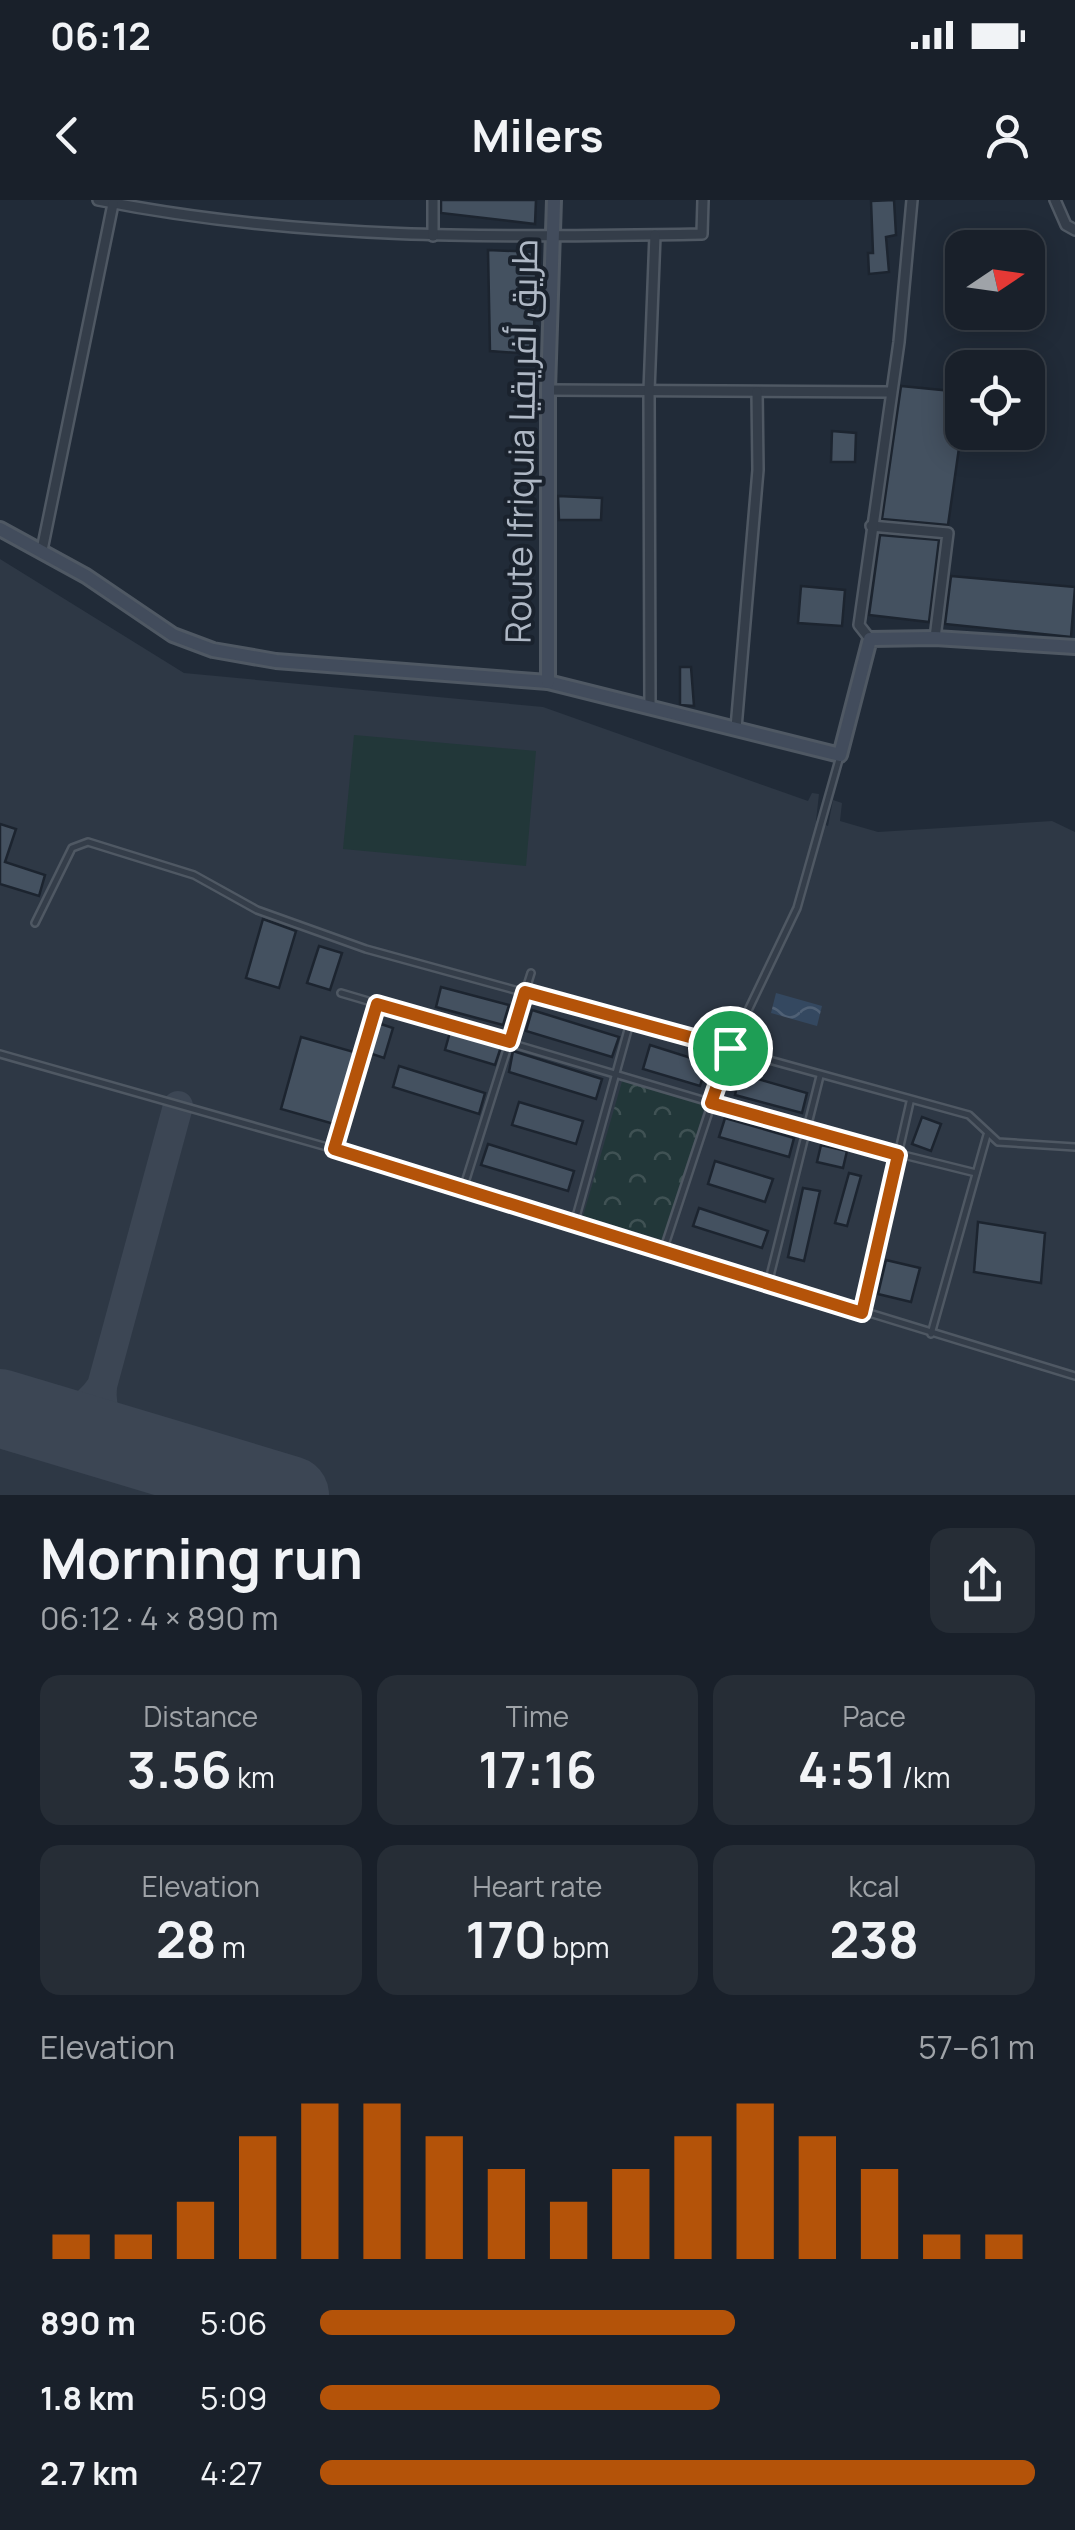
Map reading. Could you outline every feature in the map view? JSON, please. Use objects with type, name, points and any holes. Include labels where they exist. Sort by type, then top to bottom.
[{"type":"street","points":[[98,200],[278,228],[555,237],[702,234],[703,200]]},
{"type":"street","points":[[433,200],[433,236]]},
{"type":"street","name":"Route Ifriquia طريق أفريقيا","points":[[548,682],[548,390],[554,200]]},
{"type":"street","points":[[870,639],[859,625],[912,200]]},
{"type":"street","points":[[1054,200],[1066,226],[1075,230]]},
{"type":"street","points":[[42,550],[113,204]]},
{"type":"street","points":[[650,708],[649,391],[655,235]]},
{"type":"street","points":[[548,390],[890,392]]},
{"type":"street","points":[[736,728],[758,470],[757,392]]},
{"type":"street","points":[[871,526],[948,533],[935,638]]},
{"type":"street","points":[[0,530],[42,550],[174,635],[213,650],[276,661],[548,682],[840,755],[870,639]]},
{"type":"street","points":[[870,639],[935,638],[1075,647]]},
{"type":"lane","points":[[663,1251],[730,1048],[797,908],[840,755]]},
{"type":"lane","points":[[35,923],[72,848],[85,842],[194,874],[257,910],[348,942],[910,1102],[972,1116],[987,1135],[1003,1143],[1075,1147]]},
{"type":"lane","points":[[463,1190],[531,973]]},
{"type":"lane","points":[[341,993],[806,1131],[976,1173]]},
{"type":"lane","points":[[334,1149],[377,1004]]},
{"type":"lane","points":[[574,1224],[631,1020]]},
{"type":"lane","points":[[0,1054],[334,1149],[1075,1376]]},
{"type":"lane","points":[[768,1284],[820,1076]]},
{"type":"lane","points":[[862,1313],[910,1102]]},
{"type":"lane","points":[[931,1334],[987,1135]]},
{"type":"shaded area","points":[[0,559],[184,673],[543,707],[808,801],[812,793],[819,794],[816,821],[828,826],[833,800],[842,803],[840,821],[878,832],[1052,821],[1075,832],[1075,1495],[0,1495]]},
{"type":"green space","points":[[354,735],[536,751],[526,866],[343,849]]},
{"type":"green space","points":[[623,1078],[706,1102],[666,1241],[583,1216]]},
{"type":"water","points":[[776,993],[822,1006],[817,1026],[771,1013]]},
{"type":"building","points":[[441,200],[536,200],[535,224],[441,213]]},
{"type":"building","points":[[894,200],[896,235],[886,237],[889,272],[869,274],[868,253],[873,253],[871,201]]},
{"type":"building","points":[[488,250],[537,252],[533,354],[490,351]]},
{"type":"building","points":[[901,386],[945,390],[945,450],[959,450],[948,525],[882,519]]},
{"type":"building","points":[[832,431],[856,433],[855,462],[831,462]]},
{"type":"building","points":[[558,496],[602,498],[601,520],[559,520]]},
{"type":"building","points":[[880,535],[939,540],[929,622],[869,615]]},
{"type":"building","points":[[951,576],[1075,587],[1071,637],[945,624]]},
{"type":"building","points":[[801,586],[845,590],[842,626],[798,623]]},
{"type":"building","points":[[680,667],[691,667],[694,706],[680,705]]},
{"type":"building","points":[[0,824],[16,829],[5,862],[45,875],[39,896],[0,884]]},
{"type":"building","points":[[263,919],[296,931],[279,988],[246,978]]},
{"type":"building","points":[[319,946],[342,953],[330,990],[307,983]]},
{"type":"building","points":[[441,987],[509,1005],[503,1025],[436,1007]]},
{"type":"building","points":[[532,1010],[619,1037],[612,1057],[526,1031]]},
{"type":"building","points":[[378,1023],[393,1028],[384,1058],[369,1053]]},
{"type":"building","points":[[450,1032],[501,1047],[495,1065],[445,1050]]},
{"type":"building","points":[[301,1037],[354,1052],[334,1124],[281,1109]]},
{"type":"building","points":[[650,1045],[707,1063],[700,1086],[643,1069]]},
{"type":"building","points":[[513,1051],[602,1079],[596,1099],[509,1072]]},
{"type":"building","points":[[399,1066],[485,1093],[479,1114],[393,1087]]},
{"type":"building","points":[[740,1074],[807,1093],[802,1113],[735,1095]]},
{"type":"building","points":[[519,1102],[583,1121],[576,1144],[512,1125]]},
{"type":"building","points":[[922,1117],[941,1124],[931,1151],[912,1144]]},
{"type":"building","points":[[725,1118],[794,1138],[789,1157],[719,1137]]},
{"type":"building","points":[[488,1144],[574,1171],[568,1191],[481,1165]]},
{"type":"building","points":[[821,1145],[847,1151],[843,1168],[817,1162]]},
{"type":"building","points":[[715,1161],[773,1179],[765,1202],[708,1184]]},
{"type":"building","points":[[849,1173],[861,1176],[847,1226],[835,1223]]},
{"type":"building","points":[[803,1188],[820,1191],[804,1261],[788,1257]]},
{"type":"building","points":[[699,1208],[768,1231],[762,1248],[693,1226]]},
{"type":"building","points":[[978,1222],[1045,1233],[1041,1283],[974,1272]]},
{"type":"building","points":[[886,1260],[920,1268],[911,1302],[878,1294]]},
{"type":"taxiway","points":[[24,1416],[49,1417],[78,1410],[102,1386],[178,1106]]},
{"type":"taxiway","points":[[102,1386],[105,1415],[120,1436],[136,1449]]},
{"type":"runway","points":[[0,1408],[290,1495]]},
{"type":"route","points":[[525,992],[531,992],[730,1048],[711,1103],[898,1155],[862,1313],[334,1149],[377,1004],[510,1042],[525,992]]}]
